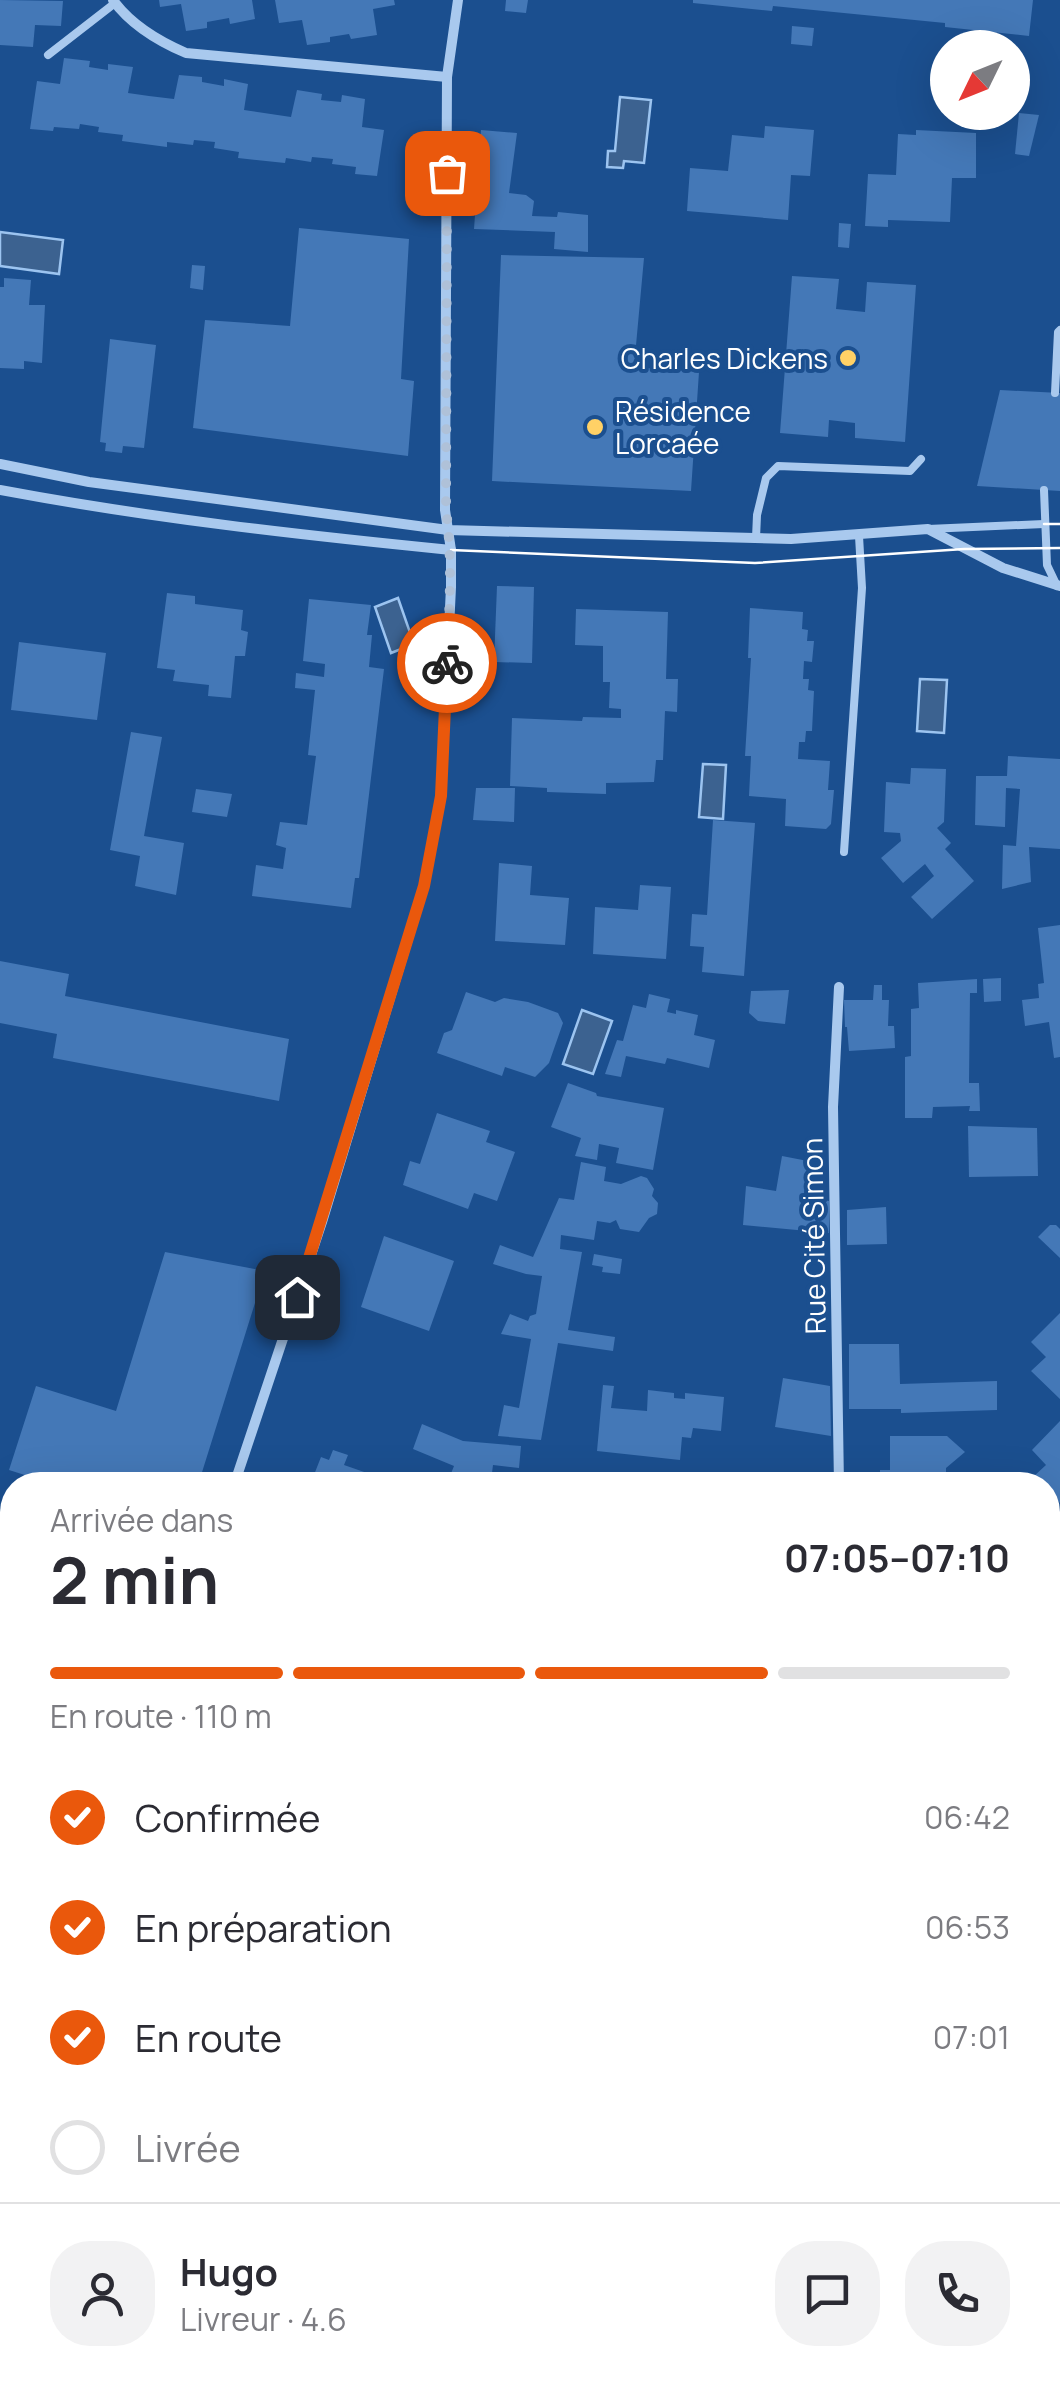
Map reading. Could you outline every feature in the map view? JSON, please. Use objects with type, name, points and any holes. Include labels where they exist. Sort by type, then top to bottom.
[{"type":"street","points":[[238,1472],[322,1222],[424,886],[441,796],[451,587],[446,510],[447,76],[458,0]]},
{"type":"street","points":[[114,2],[142,28],[186,53],[447,76]]},
{"type":"street","points":[[0,464],[107,485],[448,530],[791,540],[928,529],[1003,568],[1058,586]]},
{"type":"street","points":[[0,490],[214,524],[451,550]]},
{"type":"street","name":"Rue Cité Simon","points":[[838,1472],[833,1107],[839,987]]},
{"type":"lane","points":[[48,56],[114,2]]},
{"type":"lane","points":[[1055,393],[1060,330]]},
{"type":"lane","points":[[756,538],[766,478],[778,466],[910,470],[921,459]]},
{"type":"lane","points":[[1044,490],[1047,565],[1058,586]]},
{"type":"lane","points":[[928,529],[1044,524]]},
{"type":"lane","points":[[844,852],[862,588],[858,536]]},
{"type":"water","points":[[620,97],[651,100],[644,163],[624,161],[623,168],[607,167],[608,151],[615,151]]},
{"type":"water","points":[[0,232],[63,240],[59,274],[0,266]]},
{"type":"water","points":[[398,598],[414,644],[391,653],[375,607]]},
{"type":"water","points":[[920,679],[947,680],[944,733],[917,731]]},
{"type":"water","points":[[703,764],[726,765],[723,819],[699,817]]},
{"type":"water","points":[[582,1010],[612,1021],[593,1074],[563,1064]]},
{"type":"building","points":[[0,0],[63,1],[61,26],[35,25],[33,47],[0,45]]},
{"type":"building","points":[[159,0],[252,0],[255,19],[230,24],[229,18],[207,22],[207,28],[186,31],[181,4],[160,7]]},
{"type":"building","points":[[275,0],[394,0],[395,5],[373,9],[377,35],[351,39],[349,34],[307,45],[302,20],[279,23]]},
{"type":"building","points":[[506,0],[528,0],[526,13],[505,11]]},
{"type":"building","points":[[1033,0],[1030,30],[973,30],[945,27],[945,23],[773,6],[772,11],[693,3]]},
{"type":"building","points":[[792,26],[814,28],[812,46],[791,44]]},
{"type":"building","points":[[64,58],[90,61],[89,67],[108,70],[108,64],[133,67],[128,93],[149,96],[174,99],[179,75],[202,77],[202,82],[224,86],[224,79],[248,84],[244,110],[291,117],[297,90],[322,94],[321,100],[341,102],[342,95],[365,99],[362,127],[384,130],[377,176],[355,174],[356,167],[332,164],[333,159],[312,157],[311,162],[286,158],[285,163],[238,158],[239,152],[214,148],[215,142],[167,142],[167,147],[122,141],[123,135],[98,132],[99,127],[80,124],[79,129],[30,129],[37,81],[60,84]]},
{"type":"building","points":[[1030,114],[1039,115],[1029,156],[1015,154],[1017,130],[1030,130]]},
{"type":"building","points":[[765,126],[814,130],[810,176],[791,175],[788,220],[687,211],[690,168],[728,171],[732,135],[764,138]]},
{"type":"building","points":[[481,130],[517,133],[509,193],[526,195],[534,201],[532,216],[557,217],[558,212],[588,215],[588,252],[554,249],[555,232],[474,229]]},
{"type":"building","points":[[916,130],[976,133],[976,178],[952,178],[950,222],[888,220],[888,227],[865,226],[868,174],[896,175],[898,134],[916,135]]},
{"type":"building","points":[[839,223],[851,224],[849,248],[838,247]]},
{"type":"building","points":[[299,228],[409,239],[401,379],[414,381],[408,456],[193,428],[205,320],[290,326]]},
{"type":"building","name":"Résidence Lorcaée","points":[[501,255],[644,258],[634,367],[699,372],[691,491],[492,481]]},
{"type":"building","points":[[192,265],[205,266],[203,290],[190,288]]},
{"type":"building","name":"Charles Dickens","points":[[792,276],[839,279],[836,309],[865,312],[867,282],[916,285],[905,442],[855,438],[855,423],[829,420],[828,437],[780,433]]},
{"type":"building","points":[[4,278],[31,280],[29,305],[45,305],[42,363],[24,361],[24,369],[0,368],[0,287],[4,287]]},
{"type":"building","points":[[110,339],[156,345],[144,448],[123,446],[122,453],[105,451],[106,443],[100,442]]},
{"type":"building","points":[[1000,390],[1060,393],[1060,491],[977,486]]},
{"type":"building","points":[[497,586],[534,587],[532,663],[494,662]]},
{"type":"building","points":[[167,593],[195,596],[195,604],[243,610],[241,630],[248,632],[245,656],[235,656],[231,698],[208,696],[209,685],[173,681],[175,670],[157,668]]},
{"type":"building","points":[[309,599],[371,605],[367,635],[372,635],[369,667],[384,669],[359,878],[355,878],[351,908],[252,896],[256,865],[283,869],[286,848],[276,845],[280,822],[307,825],[316,756],[308,755],[315,690],[295,688],[296,673],[324,677],[325,664],[303,661]]},
{"type":"building","points":[[750,608],[803,612],[802,629],[808,630],[807,641],[814,641],[812,662],[804,661],[803,679],[809,679],[808,690],[814,691],[812,731],[806,731],[805,742],[799,742],[798,759],[830,761],[828,790],[834,790],[831,824],[826,829],[785,826],[786,799],[749,796],[751,756],[745,756]]},
{"type":"building","points":[[576,609],[668,612],[666,679],[678,679],[677,712],[665,711],[663,760],[656,760],[654,782],[606,783],[606,794],[510,786],[512,718],[621,718],[621,709],[609,708],[610,682],[603,682],[603,646],[575,645]]},
{"type":"building","points":[[19,642],[106,653],[97,720],[11,710]]},
{"type":"building","points":[[131,732],[162,737],[144,836],[184,843],[176,895],[135,886],[140,856],[110,850]]},
{"type":"building","points":[[1008,756],[1060,759],[1060,849],[1029,847],[1031,882],[1002,889],[1003,845],[1016,846],[1020,789],[1006,788],[1005,827],[975,825],[976,776],[1007,776]]},
{"type":"building","points":[[911,768],[946,769],[944,822],[937,828],[951,843],[945,849],[974,881],[932,919],[911,897],[934,876],[925,864],[903,883],[881,858],[901,841],[900,833],[884,832],[886,782],[910,784]]},
{"type":"building","points":[[476,788],[515,788],[514,822],[473,820]]},
{"type":"building","points":[[196,789],[232,794],[227,817],[192,812]]},
{"type":"building","points":[[713,820],[755,823],[744,976],[702,972],[704,947],[690,946],[692,914],[707,915]]},
{"type":"building","points":[[499,863],[532,866],[530,895],[569,898],[565,945],[495,941]]},
{"type":"building","points":[[640,885],[671,887],[666,959],[593,954],[595,907],[638,910]]},
{"type":"building","points":[[1060,925],[1060,1057],[1054,1058],[1049,1022],[1025,1026],[1022,1000],[1039,998],[1038,984],[1044,983],[1038,928]]},
{"type":"building","points":[[0,961],[69,974],[65,996],[289,1039],[279,1101],[53,1058],[57,1034],[0,1023]]},
{"type":"building","points":[[1001,978],[1001,1001],[984,1002],[983,979]]},
{"type":"building","points":[[977,979],[977,993],[970,993],[969,1083],[979,1083],[980,1111],[969,1111],[970,1106],[933,1107],[932,1118],[905,1118],[905,1057],[911,1056],[911,1009],[919,1008],[918,983]]},
{"type":"building","points":[[874,985],[882,985],[882,1000],[889,1000],[888,1026],[894,1026],[895,1048],[849,1051],[844,1000],[873,1000]]},
{"type":"building","points":[[789,990],[785,1024],[758,1021],[749,1013],[751,991]]},
{"type":"building","points":[[466,992],[495,1002],[504,998],[528,1002],[558,1013],[563,1023],[549,1063],[535,1077],[505,1067],[502,1076],[437,1053],[444,1033],[452,1030]]},
{"type":"building","points":[[649,994],[670,999],[667,1012],[698,1015],[694,1035],[715,1040],[709,1068],[667,1058],[665,1064],[626,1056],[621,1077],[605,1074],[617,1040],[623,1041],[633,1005],[646,1008]]},
{"type":"building","points":[[568,1083],[597,1096],[664,1108],[653,1170],[616,1163],[619,1148],[599,1144],[597,1160],[575,1156],[581,1138],[551,1127]]},
{"type":"building","points":[[437,1113],[490,1131],[486,1142],[515,1152],[497,1201],[474,1193],[468,1209],[403,1185],[410,1161],[420,1164]]},
{"type":"building","points":[[968,1126],[1037,1128],[1038,1176],[969,1177]]},
{"type":"building","points":[[782,1156],[813,1162],[813,1198],[829,1201],[829,1233],[743,1225],[746,1186],[776,1191]]},
{"type":"building","points":[[581,1162],[606,1167],[604,1181],[621,1184],[641,1176],[647,1178],[658,1203],[657,1214],[639,1232],[620,1229],[616,1220],[597,1221],[594,1240],[561,1235],[560,1249],[582,1252],[568,1330],[615,1337],[613,1351],[558,1343],[541,1440],[498,1436],[504,1405],[519,1408],[531,1339],[501,1334],[510,1314],[528,1321],[536,1314],[542,1276],[493,1264],[500,1245],[533,1257],[559,1198],[574,1200]]},
{"type":"building","points":[[886,1207],[887,1244],[847,1245],[847,1210]]},
{"type":"building","points":[[1050,1225],[1060,1229],[1060,1258],[1038,1237]]},
{"type":"building","points":[[384,1236],[454,1261],[429,1331],[361,1307]]},
{"type":"building","points":[[165,1252],[265,1271],[202,1472],[9,1470],[36,1386],[116,1411]]},
{"type":"building","points":[[594,1254],[622,1259],[620,1274],[602,1272],[603,1267],[592,1265]]},
{"type":"building","points":[[1060,1313],[1060,1399],[1031,1371],[1046,1357],[1031,1342]]},
{"type":"building","points":[[849,1344],[899,1344],[900,1384],[997,1381],[997,1410],[901,1413],[901,1409],[849,1409]]},
{"type":"building","points":[[783,1378],[830,1386],[831,1436],[775,1427]]},
{"type":"building","points":[[603,1385],[614,1386],[611,1408],[647,1411],[648,1390],[674,1393],[674,1398],[685,1399],[685,1393],[724,1397],[721,1431],[693,1428],[691,1438],[682,1437],[680,1460],[597,1451]]},
{"type":"building","points":[[1060,1421],[1060,1472],[1038,1472],[1046,1465],[1032,1450]]},
{"type":"building","points":[[422,1424],[463,1441],[521,1446],[519,1468],[493,1465],[492,1472],[452,1472],[454,1466],[413,1449]]},
{"type":"building","points":[[890,1436],[947,1436],[965,1452],[946,1472],[880,1472],[890,1470]]},
{"type":"building","points":[[333,1450],[348,1455],[344,1465],[364,1472],[315,1472],[321,1457],[329,1460]]},
{"type":"tram line","points":[[1044,524],[1060,524]]},
{"type":"tram line","points":[[451,550],[755,563],[964,549],[1060,548]]},
{"type":"way so far","points":[[447,173],[446,510],[451,550],[447,663]]},
{"type":"place","name":"Charles Dickens","points":[[848,358]]},
{"type":"place","name":"Résidence Lorcaée","points":[[595,427]]},
{"type":"route","points":[[297,1297],[424,886],[441,796],[447,663]]}]
